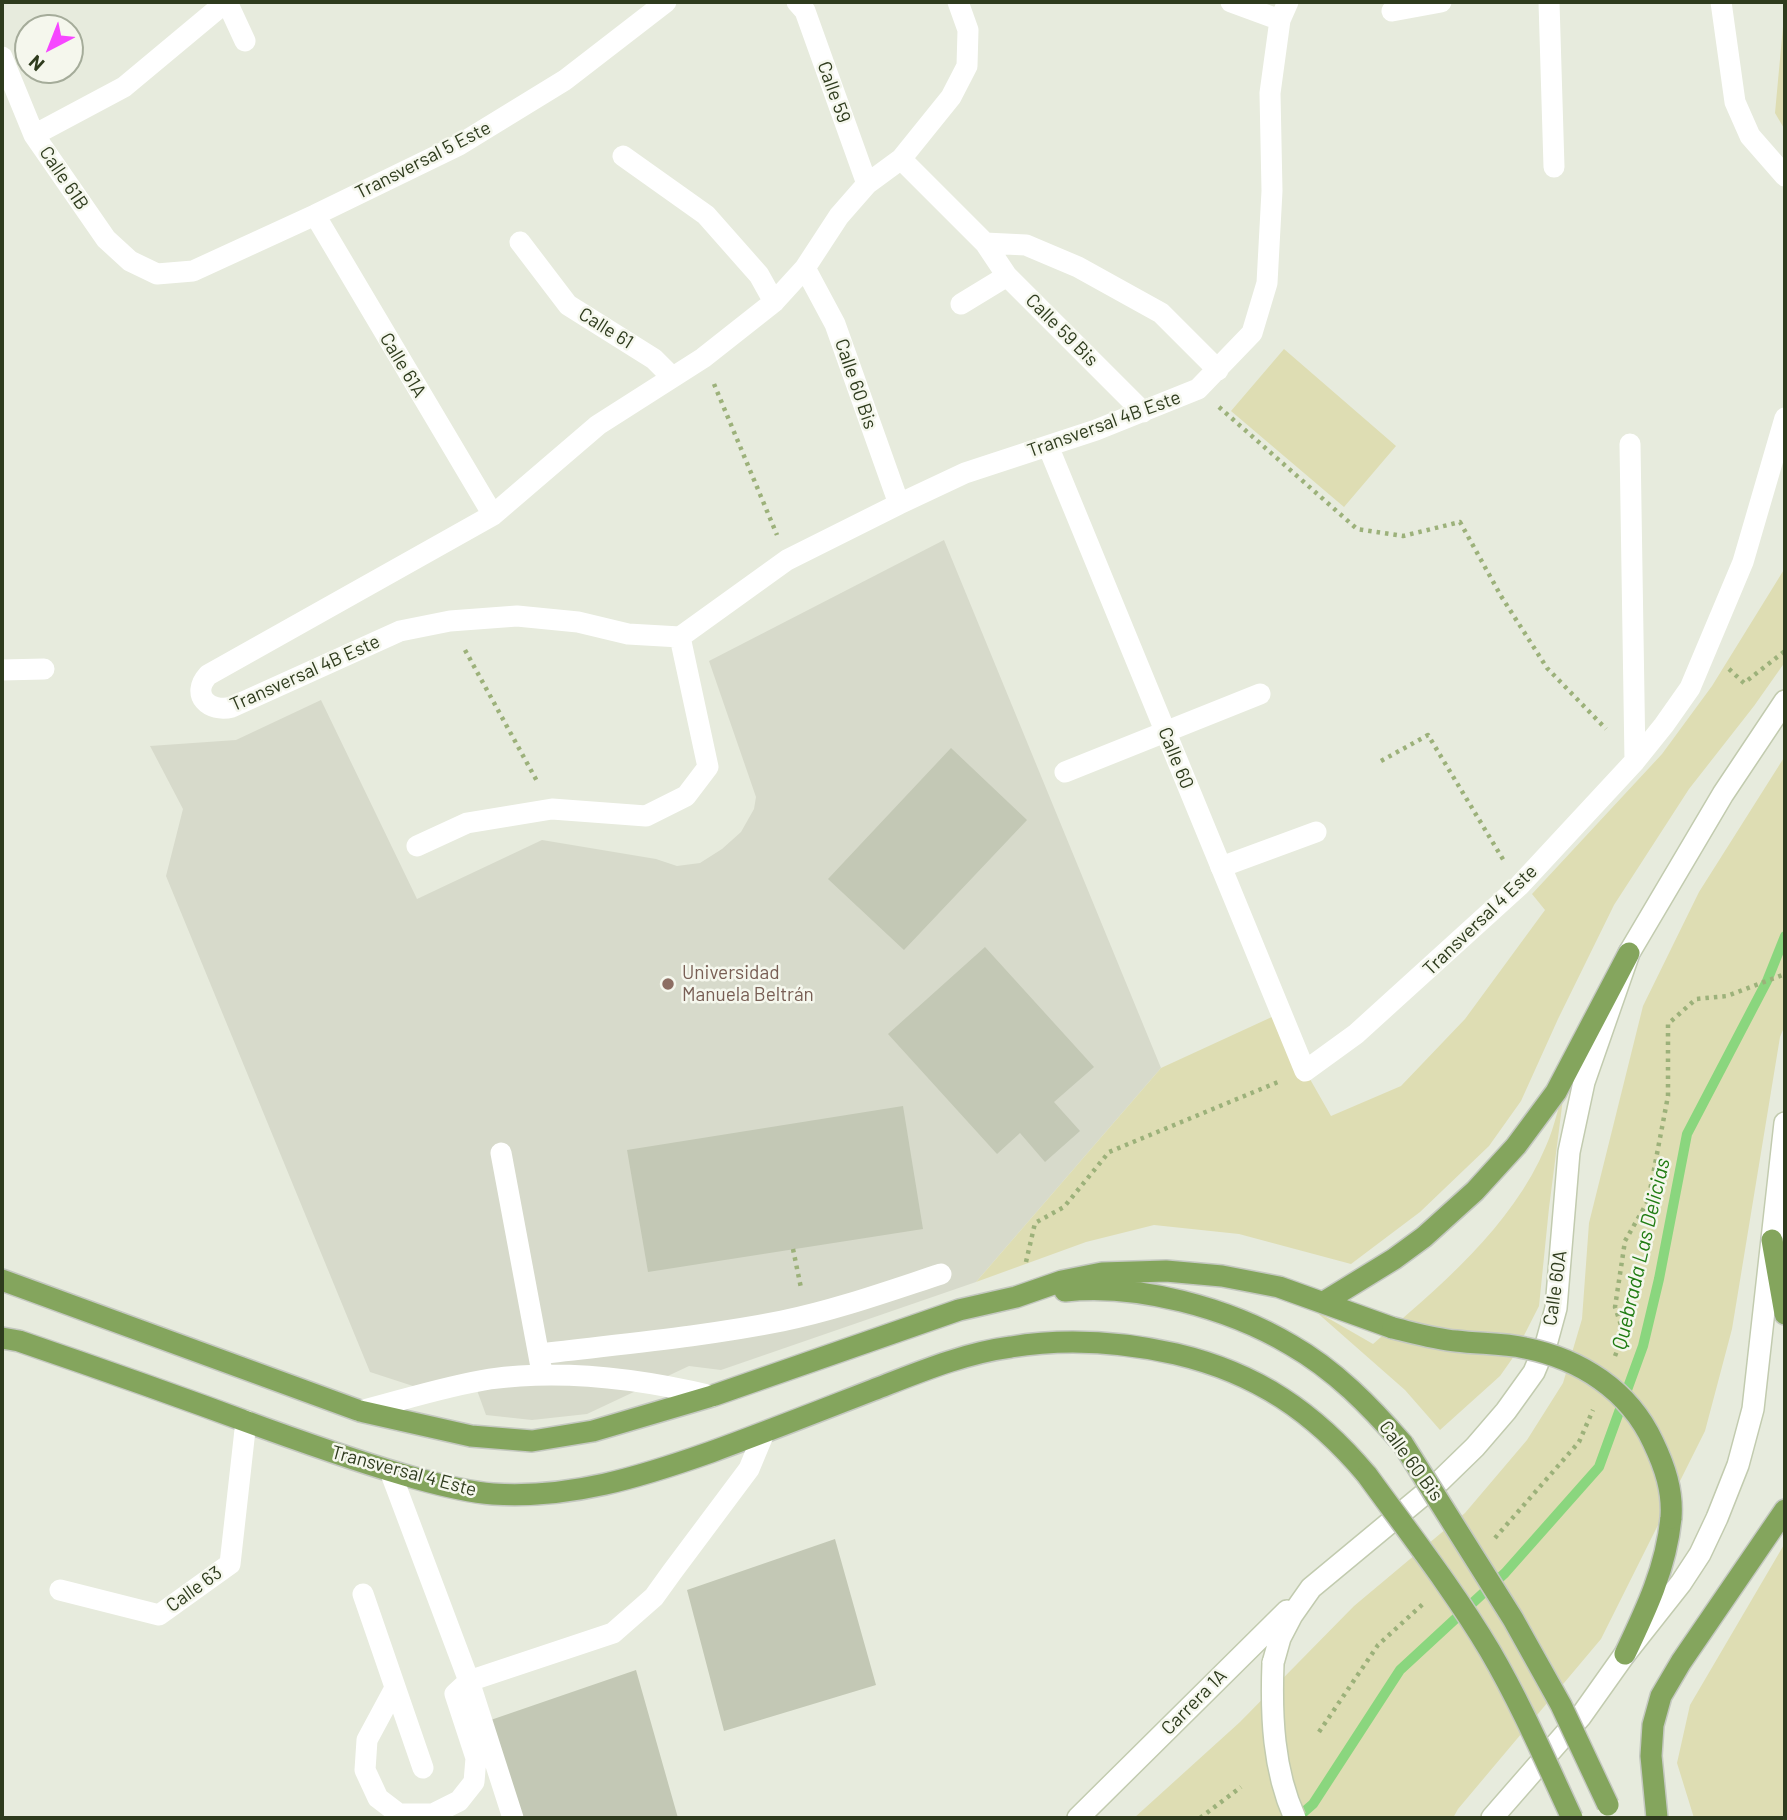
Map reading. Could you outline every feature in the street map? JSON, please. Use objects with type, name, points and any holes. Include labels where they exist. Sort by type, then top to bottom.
[{"type":"main road","points":[[1324,1302],[1424,1237],[1475,1191],[1516,1146],[1556,1092],[1629,953]]},
{"type":"main road","points":[[1772,1240],[1785,1314]]},
{"type":"main road","points":[[2,1280],[360,1411],[471,1436],[532,1441],[593,1431],[712,1396],[959,1310],[1016,1297],[1062,1281],[1102,1273],[1166,1271],[1245,1280],[1279,1287],[1394,1328],[1455,1341],[1524,1347],[1562,1358],[1594,1374],[1617,1391],[1649,1433],[1663,1463],[1673,1499],[1663,1564],[1653,1595],[1625,1654]]},
{"type":"main road","name":"Calle 60 Bis","points":[[1016,1297],[1083,1289],[1122,1291],[1169,1298],[1221,1313],[1292,1345],[1370,1405],[1403,1444],[1513,1619],[1561,1705],[1611,1811]]},
{"type":"main road","name":"Transversal 4 Este","points":[[2,1338],[19,1341],[350,1459],[445,1486],[492,1494],[548,1494],[601,1486],[648,1474],[764,1433],[904,1378],[968,1356],[1009,1347],[1100,1342],[1148,1348],[1231,1370],[1274,1393],[1311,1418],[1346,1450],[1367,1475],[1430,1560],[1490,1651],[1534,1735],[1572,1818]]},
{"type":"main road","points":[[1657,1818],[1651,1756],[1653,1725],[1661,1696],[1681,1662],[1785,1510]]},
{"type":"street","points":[[34,135],[124,87],[226,2],[245,41]]},
{"type":"street","name":"Transversal 5 Este","points":[[157,274],[192,271],[315,215],[470,137],[565,80],[666,2]]},
{"type":"street","name":"Calle 59","points":[[797,2],[805,11],[867,184]]},
{"type":"street","points":[[958,2],[968,30],[967,66],[951,97],[901,159],[985,243],[1026,245],[1078,267],[1161,313],[1218,370]]},
{"type":"street","points":[[1231,2],[1284,11]]},
{"type":"street","points":[[1392,11],[1441,2]]},
{"type":"street","points":[[1549,2],[1554,167]]},
{"type":"street","points":[[1721,2],[1735,103],[1750,136],[1785,176]]},
{"type":"street","name":"Transversal 4B Este","points":[[901,159],[867,184],[839,216],[805,268],[774,302],[703,358],[597,425],[493,514],[208,676],[201,687],[204,700],[211,708],[222,710],[232,707],[401,631],[450,621],[517,616],[578,622],[628,634],[680,637],[787,560],[899,504],[965,473],[1143,412],[1198,389],[1252,332],[1267,283],[1272,191],[1270,93],[1284,11]]},
{"type":"street","name":"Calle 61B","points":[[2,57],[34,135],[106,239],[130,261],[157,274]]},
{"type":"street","points":[[623,156],[706,215],[760,275],[774,302]]},
{"type":"street","name":"Calle 61A","points":[[315,215],[493,514]]},
{"type":"street","name":"Calle 61","points":[[520,242],[568,305],[654,359],[671,376]]},
{"type":"street","name":"Calle 59 Bis","points":[[985,243],[1007,276],[1143,412]]},
{"type":"street","name":"Calle 60 Bis","points":[[805,268],[835,324],[899,504]]},
{"type":"street","points":[[961,304],[1007,276]]},
{"type":"street","name":"Transversal 4 Este","points":[[1305,1071],[1356,1034],[1519,886],[1635,761],[1690,688],[1743,562],[1785,418]]},
{"type":"street","points":[[1630,444],[1635,761]]},
{"type":"street","name":"Calle 60","points":[[1048,446],[1305,1071]]},
{"type":"street","points":[[417,846],[467,823],[552,809],[646,816],[686,796],[708,767],[680,637]]},
{"type":"street","points":[[2,670],[44,669]]},
{"type":"street","points":[[1065,772],[1260,694]]},
{"type":"street","name":"Calle 60A","points":[[1295,1818],[1283,1783],[1273,1728],[1273,1663],[1280,1638],[1311,1588],[1440,1481],[1466,1456],[1506,1410],[1534,1372],[1547,1341],[1556,1308],[1569,1152],[1584,1082],[1629,953],[1723,794],[1785,701]]},
{"type":"street","points":[[1221,867],[1316,832]]},
{"type":"street","points":[[1492,1818],[1581,1716],[1681,1583],[1700,1554],[1717,1518],[1738,1465],[1753,1409],[1785,1123]]},
{"type":"street","points":[[501,1153],[542,1376]]},
{"type":"street","points":[[539,1354],[722,1332],[785,1320],[941,1274]]},
{"type":"street","points":[[360,1411],[474,1382],[542,1376],[598,1377],[654,1383],[712,1396]]},
{"type":"street","name":"Calle 63","points":[[60,1590],[159,1615],[230,1563],[246,1421]]},
{"type":"street","points":[[395,1688],[367,1740],[365,1770],[378,1798],[399,1814],[433,1814],[459,1801],[474,1782],[476,1758],[455,1694],[469,1681],[613,1633],[654,1597],[673,1572],[749,1469],[764,1433]]},
{"type":"street","points":[[390,1471],[469,1681],[513,1818]]},
{"type":"street","name":"Carrera 1A","points":[[1078,1818],[1311,1588]]},
{"type":"street","points":[[363,1594],[423,1768]]},
{"type":"path","points":[[703,358],[787,560]]},
{"type":"path","points":[[1198,389],[1357,529],[1403,536],[1460,522],[1501,596],[1547,668],[1635,761]]},
{"type":"path","points":[[450,621],[552,809]]},
{"type":"path","points":[[1708,648],[1744,683],[1785,651]]},
{"type":"path","points":[[1381,761],[1428,735],[1519,886]]},
{"type":"path","points":[[1727,996],[1785,974]]},
{"type":"path","points":[[1024,1275],[1035,1223],[1064,1207],[1109,1152],[1305,1071]]},
{"type":"path","points":[[1200,1818],[1241,1787]]},
{"type":"shaded area","name":"Universidad Manuela Beltrán","points":[[944,540],[1161,1068],[976,1282],[721,1370],[689,1366],[587,1414],[532,1420],[486,1415],[474,1382],[413,1386],[370,1372],[166,876],[183,809],[150,746],[236,740],[321,700],[417,899],[542,840],[656,859],[677,866],[700,863],[722,849],[741,832],[754,809],[756,797],[709,661]]},
{"type":"green space","points":[[1785,5],[1785,130],[1775,113]]},
{"type":"green space","points":[[1284,349],[1396,446],[1344,507],[1231,411]]},
{"type":"green space","points":[[1785,568],[1785,662],[1689,789],[1614,905],[1521,1101],[1489,1146],[1420,1212],[1351,1264],[1239,1234],[1154,1225],[1086,1242],[976,1282],[1161,1068],[1274,1016],[1331,1116],[1401,1086],[1465,1019],[1545,910],[1532,894],[1662,754],[1712,686]]},
{"type":"green space","points":[[1785,756],[1785,1025],[1780,1037],[1732,1329],[1705,1431],[1601,1639],[1453,1818],[1134,1818],[1240,1722],[1354,1606],[1465,1513],[1527,1440],[1563,1383],[1582,1319],[1589,1223],[1643,1006],[1699,892]]},
{"type":"green space","points":[[1565,1083],[1539,1306],[1512,1359],[1500,1376],[1440,1430],[1405,1390],[1314,1310],[1373,1344],[1448,1278],[1494,1229],[1532,1175],[1546,1146]]},
{"type":"green space","points":[[1785,1543],[1785,1818],[1694,1818],[1677,1763],[1690,1705]]},
{"type":"building","points":[[951,748],[1027,820],[904,950],[828,879]]},
{"type":"building","points":[[985,947],[1094,1067],[1054,1102],[1080,1131],[1045,1162],[1020,1133],[997,1154],[888,1034]]},
{"type":"building","points":[[903,1106],[923,1229],[648,1272],[627,1150]]},
{"type":"building","points":[[835,1539],[876,1685],[724,1731],[687,1590]]},
{"type":"building","points":[[636,1670],[678,1818],[511,1818],[482,1723]]},
{"type":"waterway","name":"Quebrada Las Delicias","points":[[1297,1818],[1313,1804],[1400,1670],[1505,1573],[1599,1467],[1643,1346],[1687,1134],[1767,981],[1785,936]]},
{"type":"place","name":"Universidad Manuela Beltrán","points":[[668,984]]}]
